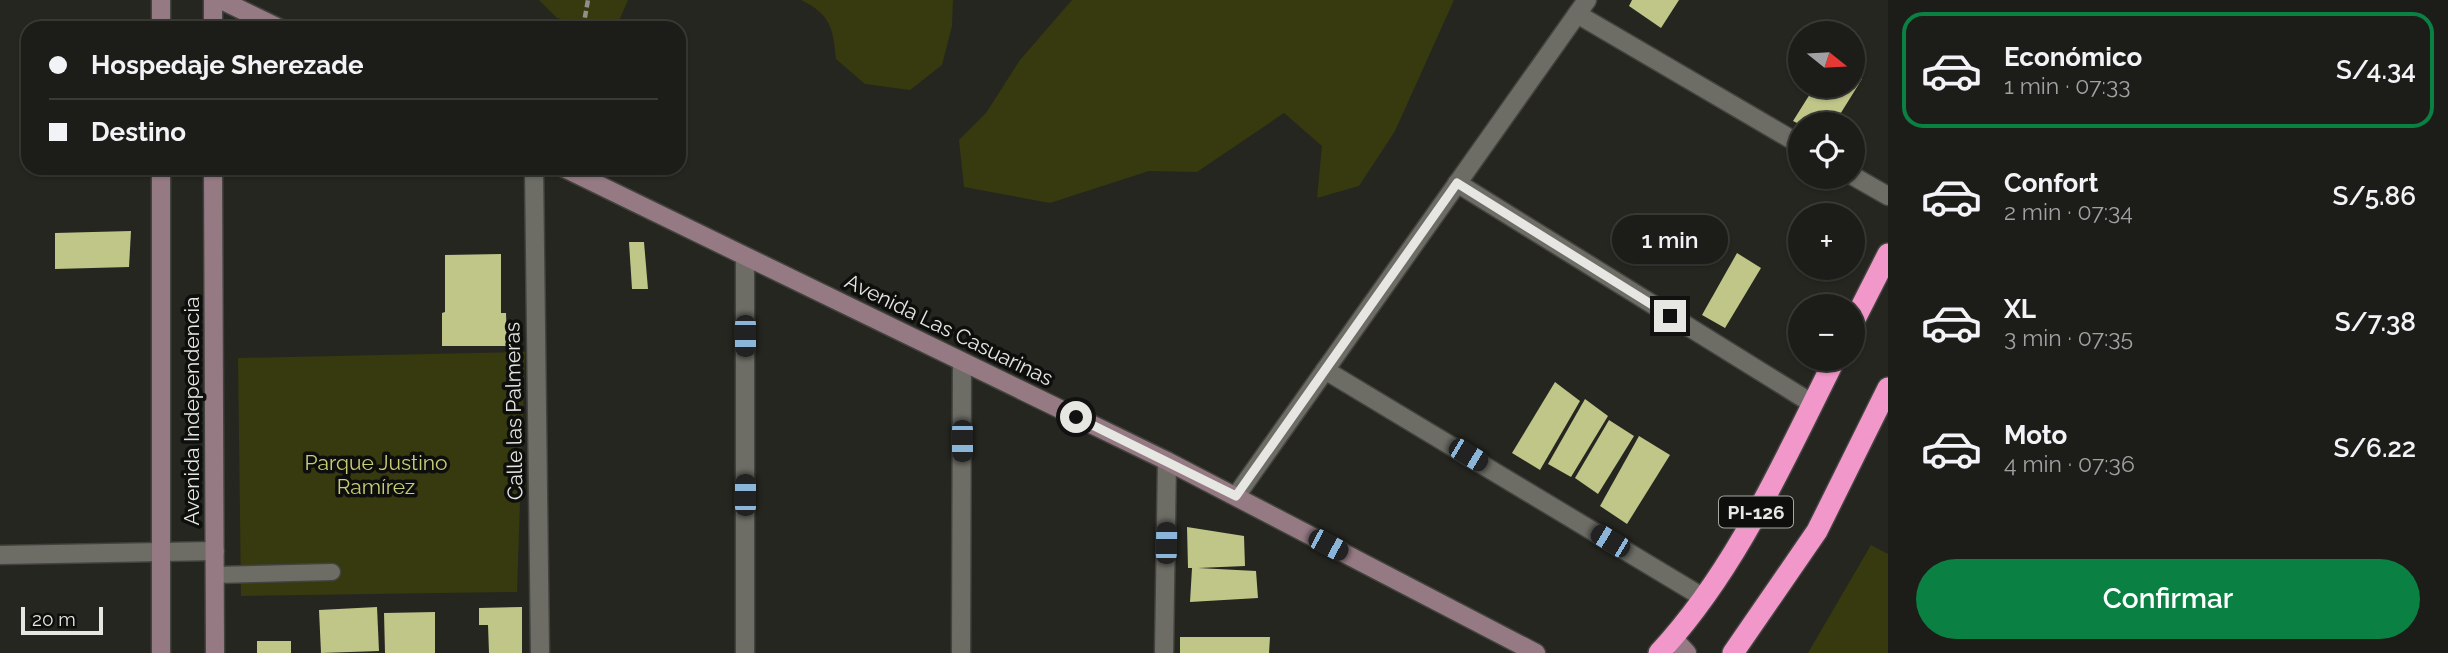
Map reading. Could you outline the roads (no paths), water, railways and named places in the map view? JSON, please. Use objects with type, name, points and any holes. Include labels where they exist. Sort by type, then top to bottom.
[{"type":"highway","points":[[1865,299],[1888,254]]},
{"type":"highway","name":"PI-126","points":[[1673,648],[1742,541],[1829,371]]},
{"type":"highway","name":"PI-126","points":[[1734,653],[1817,531],[1888,388]]},
{"type":"street","points":[[161,0],[161,21]]},
{"type":"street","points":[[213,0],[213,21]]},
{"type":"street","points":[[221,0],[264,21]]},
{"type":"street","points":[[1236,496],[1582,7],[1788,137]]},
{"type":"street","name":"Avenida Independencia","points":[[161,175],[161,653]]},
{"type":"street","name":"Avenida Independencia","points":[[213,175],[215,653]]},
{"type":"street","name":"Calle las Palmeras","points":[[534,175],[540,653]]},
{"type":"street","name":"Avenida Las Casuarinas","points":[[578,175],[1167,461],[1536,653]]},
{"type":"street","points":[[1457,183],[1813,404]]},
{"type":"street","points":[[1865,183],[1888,196]]},
{"type":"street","points":[[745,257],[745,653]]},
{"type":"street","points":[[961,653],[962,362]]},
{"type":"street","points":[[1325,370],[1704,598]]},
{"type":"street","points":[[1164,653],[1167,461]]},
{"type":"street","points":[[0,555],[215,551]]},
{"type":"lane","points":[[215,575],[332,572]]},
{"type":"park label","name":"Parque Justino Ramírez","points":[[376,475]]}]
